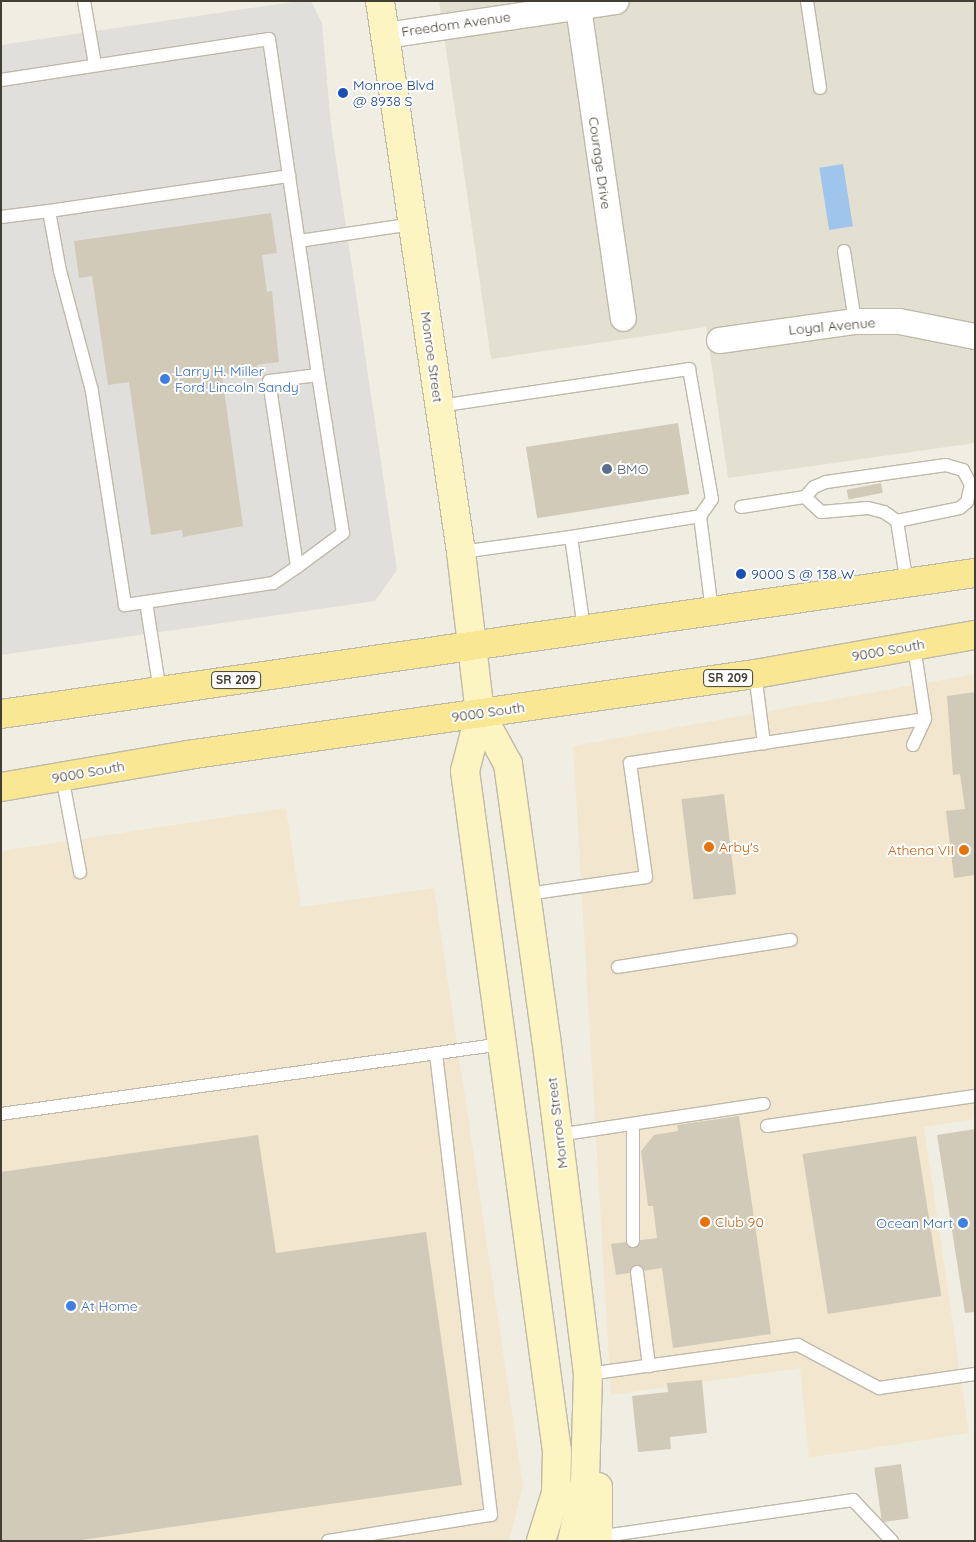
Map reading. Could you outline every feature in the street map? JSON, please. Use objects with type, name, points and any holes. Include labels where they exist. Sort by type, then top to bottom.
[{"type":"main road","name":"SR 209","points":[[1,714],[975,573]]},
{"type":"main road","name":"9000 South","points":[[1,787],[62,776],[480,713],[755,674],[975,635]]},
{"type":"street","name":"Monroe Street","points":[[380,1],[461,552],[470,646],[480,713],[508,764],[527,894],[588,1374],[600,1432],[589,1540]]},
{"type":"street","name":"Freedom Avenue","points":[[385,35],[616,1]]},
{"type":"street","name":"Courage Drive","points":[[578,7],[623,318]]},
{"type":"street","name":"Loyal Avenue","points":[[719,340],[854,321],[899,321],[975,336]]},
{"type":"street","name":"Monroe Street","points":[[480,713],[465,771],[557,1451],[556,1493],[541,1541]]},
{"type":"street","points":[[550,1541],[556,1493]]},
{"type":"lane","points":[[84,1],[95,65]]},
{"type":"lane","points":[[807,1],[820,88]]},
{"type":"lane","points":[[1,80],[269,40],[342,533],[273,583],[125,605],[92,391],[60,272],[49,211]]},
{"type":"lane","points":[[1,217],[289,176]]},
{"type":"lane","points":[[299,241],[412,224]]},
{"type":"lane","points":[[844,251],[854,321]]},
{"type":"lane","points":[[439,406],[689,369],[712,499],[700,516],[712,611]]},
{"type":"lane","points":[[297,567],[269,381],[318,374]]},
{"type":"lane","points":[[741,507],[805,497],[814,487],[826,482],[946,466],[963,470],[968,477],[970,494],[960,508],[897,521]]},
{"type":"lane","points":[[805,497],[821,512],[868,508],[884,512],[897,521],[907,584]]},
{"type":"lane","points":[[461,552],[571,537],[700,516]]},
{"type":"lane","points":[[571,537],[584,629]]},
{"type":"lane","points":[[146,602],[160,691]]},
{"type":"lane","points":[[913,745],[925,719],[914,646]]},
{"type":"lane","points":[[755,674],[764,743]]},
{"type":"lane","points":[[527,894],[646,878],[630,763],[925,719]]},
{"type":"lane","points":[[62,776],[80,872]]},
{"type":"lane","points":[[618,967],[791,940]]},
{"type":"lane","points":[[1,1114],[502,1044]]},
{"type":"lane","points":[[328,1541],[491,1515],[436,1053]]},
{"type":"lane","points":[[767,1126],[975,1096]]},
{"type":"lane","points":[[558,1135],[764,1104]]},
{"type":"lane","points":[[633,1124],[633,1241]]},
{"type":"lane","points":[[637,1272],[649,1366]]},
{"type":"lane","points":[[588,1374],[798,1346],[879,1388],[975,1374]]},
{"type":"lane","points":[[589,1540],[853,1500],[892,1541]]},
{"type":"shaded area","points":[[299,1],[311,1],[322,23],[331,125],[397,570],[375,601],[1,655],[1,45]]},
{"type":"shaded area","points":[[439,1],[975,1],[975,443],[728,478],[706,327],[491,359]]},
{"type":"shaded area","points":[[975,674],[975,1119],[924,1127],[969,1433],[809,1458],[800,1368],[611,1395],[573,746]]},
{"type":"shaded area","points":[[286,808],[301,907],[434,888],[523,1486],[509,1541],[1,1541],[1,851]]},
{"type":"water","points":[[843,164],[853,226],[829,230],[819,168]]},
{"type":"building","name":"Larry H. Miller Ford Lincoln Sandy","points":[[271,213],[277,253],[262,255],[267,292],[272,291],[279,362],[257,365],[258,370],[222,375],[243,526],[183,537],[182,530],[151,535],[129,382],[108,385],[92,276],[79,278],[74,241]]},
{"type":"building","name":"BMO","points":[[678,423],[689,494],[537,518],[526,447]]},
{"type":"building","points":[[881,483],[883,493],[849,499],[847,490]]},
{"type":"building","points":[[975,692],[975,875],[954,878],[946,811],[965,809],[960,774],[953,775],[947,696]]},
{"type":"building","name":"Arby's","points":[[724,794],[736,894],[694,899],[681,799]]},
{"type":"building","name":"Club 90","points":[[739,1116],[771,1334],[673,1348],[662,1268],[616,1275],[611,1244],[657,1238],[653,1206],[648,1206],[641,1151],[654,1135],[678,1131],[677,1125]]},
{"type":"building","name":"Ocean Mart","points":[[975,1129],[975,1312],[965,1313],[937,1135]]},
{"type":"building","points":[[258,1135],[276,1253],[426,1232],[462,1485],[75,1541],[1,1541],[1,1172]]},
{"type":"building","points":[[916,1136],[941,1296],[828,1314],[802,1154]]},
{"type":"building","points":[[702,1380],[707,1433],[670,1437],[671,1449],[638,1452],[632,1396],[668,1392],[667,1383]]},
{"type":"building","points":[[901,1464],[909,1518],[882,1522],[874,1468]]},
{"type":"place","name":"Monroe Blvd @ 8938 S","points":[[343,93]]},
{"type":"place","name":"Larry H. Miller Ford Lincoln Sandy","points":[[165,379]]},
{"type":"place","name":"BMO","points":[[607,469]]},
{"type":"place","name":"9000 S @ 138 W","points":[[741,574]]},
{"type":"place","name":"Arby's","points":[[709,847]]},
{"type":"place","name":"Athena VII","points":[[964,850]]},
{"type":"place","name":"Club 90","points":[[705,1222]]},
{"type":"place","name":"Ocean Mart","points":[[963,1223]]},
{"type":"place","name":"At Home","points":[[71,1306]]}]
